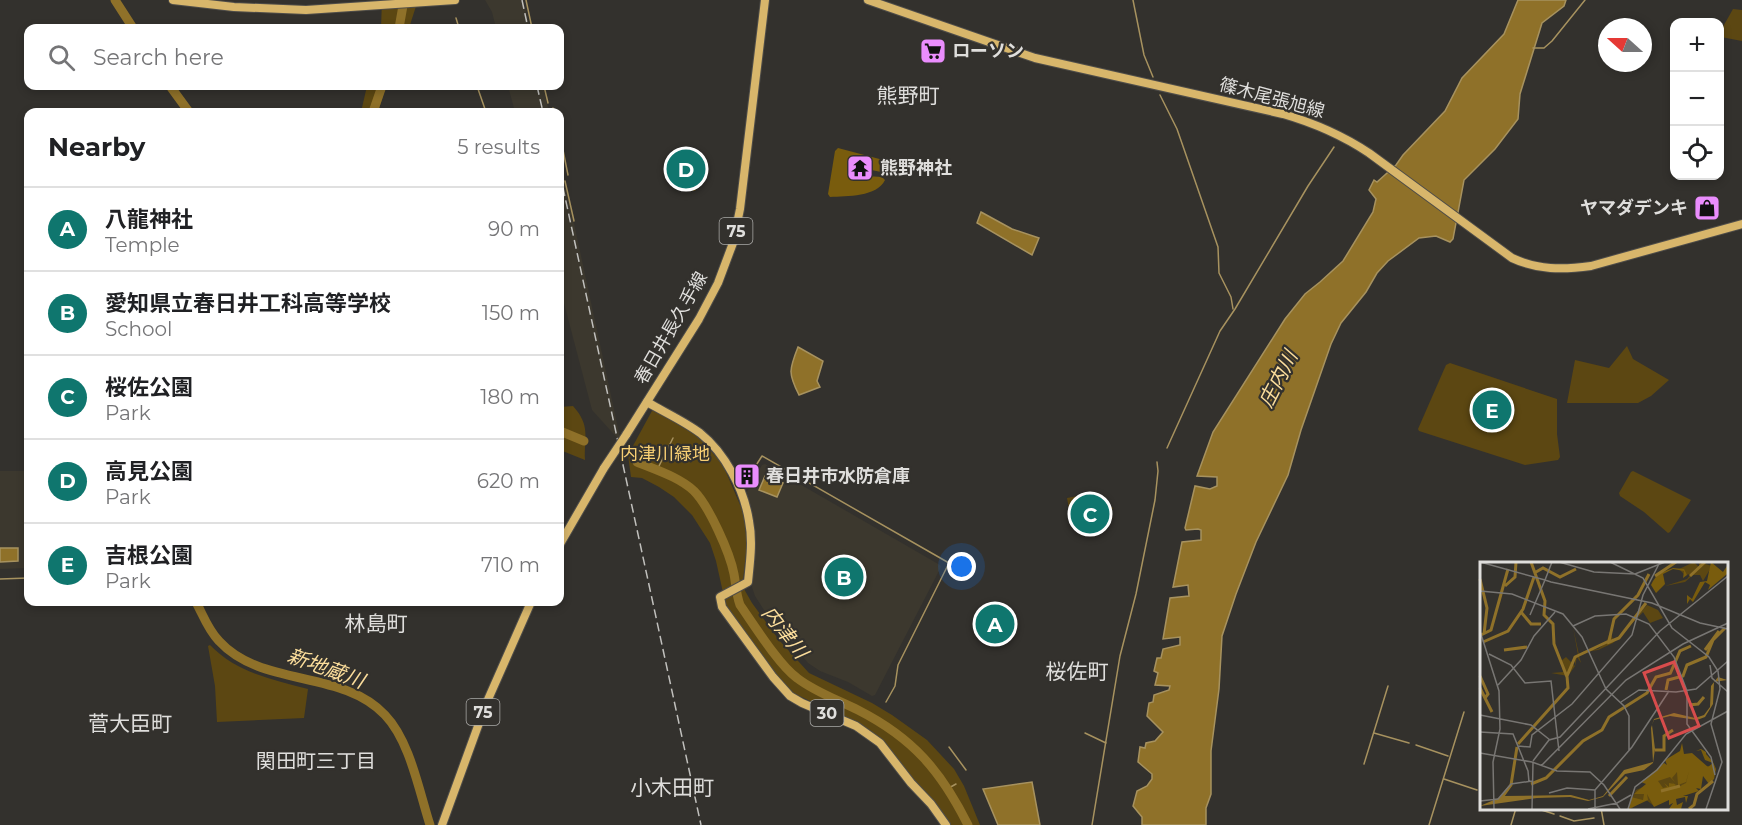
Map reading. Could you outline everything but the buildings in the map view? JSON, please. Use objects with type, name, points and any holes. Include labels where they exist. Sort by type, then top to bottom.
[{"type":"main road","points":[[173,0],[264,9],[306,10],[455,0]]},
{"type":"main road","name":"春日井長久手線","points":[[564,537],[604,468],[709,302],[733,243],[741,208],[765,0]]},
{"type":"main road","name":"篠木尾張旭線","points":[[868,0],[1035,58],[1283,114],[1330,131],[1370,153],[1495,247],[1518,261],[1545,268],[1569,269],[1599,263],[1742,224]]},
{"type":"main road","name":"30","points":[[647,402],[699,432],[718,451],[731,472],[749,520],[751,542],[748,582],[720,597],[722,607],[785,690],[802,703],[855,726],[880,743],[946,825]]},
{"type":"main road","name":"75","points":[[442,825],[486,704],[529,606]]},
{"type":"shaded area","points":[[485,0],[523,0],[529,24],[495,24],[492,12]]},
{"type":"shaded area","points":[[509,90],[544,90],[548,108],[514,108]]},
{"type":"shaded area","name":"熊野神社","points":[[838,148],[887,161],[886,173],[852,166],[850,170],[866,176],[882,177],[885,180],[881,186],[869,193],[830,197],[828,194],[835,151]]},
{"type":"shaded area","points":[[564,177],[621,442],[592,410],[564,303]]},
{"type":"shaded area","points":[[765,464],[941,567],[875,695],[872,696],[808,663],[755,596],[752,587],[753,557],[744,497],[762,465]]},
{"type":"shaded area","points":[[0,471],[24,471],[24,568],[0,569]]},
{"type":"green space","points":[[382,0],[418,0],[410,24],[381,24]]},
{"type":"green space","points":[[1733,9],[1742,10],[1742,41],[1724,38],[1724,25]]},
{"type":"green space","points":[[366,90],[385,90],[379,108],[362,108]]},
{"type":"green space","points":[[673,150],[698,150],[696,190],[676,186]]},
{"type":"green space","points":[[1627,346],[1633,359],[1669,380],[1651,396],[1638,403],[1567,403],[1575,360],[1609,368]]},
{"type":"green space","points":[[1450,363],[1557,399],[1557,434],[1560,457],[1558,460],[1525,465],[1419,431],[1446,365]]},
{"type":"green space","name":"内津川緑地","points":[[573,406],[582,420],[586,438],[585,460],[564,452],[564,407]]},
{"type":"green space","name":"内津川緑地","points":[[653,409],[694,434],[723,465],[744,514],[747,545],[744,589],[779,640],[809,673],[872,703],[927,740],[954,769],[964,786],[980,825],[948,825],[934,806],[857,723],[793,693],[774,672],[726,606],[710,543],[692,515],[674,497],[659,487],[642,478],[631,477],[628,455]]},
{"type":"green space","points":[[1633,471],[1691,500],[1670,532],[1668,533],[1644,512],[1620,496],[1619,493]]},
{"type":"green space","points":[[1088,494],[1113,508],[1107,519],[1072,524],[1067,498]]},
{"type":"green space","points":[[210,645],[220,655],[243,669],[308,689],[304,718],[217,722],[215,686],[208,646]]},
{"type":"water","name":"庄内川","points":[[1518,0],[1566,0],[1564,6],[1542,23],[1520,94],[1518,119],[1495,149],[1464,180],[1453,239],[1450,242],[1436,236],[1419,238],[1388,261],[1341,323],[1331,344],[1301,430],[1288,475],[1256,542],[1236,594],[1222,636],[1219,689],[1211,751],[1211,794],[1206,808],[1206,825],[1142,825],[1142,817],[1133,806],[1137,791],[1147,786],[1152,779],[1152,774],[1138,762],[1140,747],[1145,748],[1146,743],[1155,741],[1163,732],[1147,716],[1149,703],[1153,702],[1154,695],[1169,690],[1170,686],[1155,685],[1158,673],[1154,671],[1157,658],[1161,658],[1163,649],[1180,645],[1180,637],[1163,639],[1170,598],[1189,596],[1188,585],[1173,587],[1182,542],[1201,540],[1201,530],[1186,530],[1185,528],[1195,486],[1210,489],[1217,486],[1217,477],[1197,476],[1213,432],[1285,319],[1305,294],[1343,261],[1373,212],[1376,199],[1369,190],[1374,180],[1377,182],[1396,165],[1445,111],[1462,78],[1504,34]]},
{"type":"water","points":[[981,212],[1012,229],[1039,238],[1032,255],[977,223]]},
{"type":"water","points":[[798,347],[823,361],[817,381],[820,387],[799,395],[791,371]]},
{"type":"water","points":[[765,476],[783,483],[777,497],[759,490]]},
{"type":"water","points":[[0,548],[18,548],[18,561],[0,562]]},
{"type":"water","points":[[1032,782],[1040,825],[998,825],[983,789]]},
{"type":"waterway","name":"新地蔵川","points":[[115,0],[130,24]]},
{"type":"waterway","name":"内津川","points":[[400,24],[404,0]]},
{"type":"waterway","points":[[526,0],[531,24]]},
{"type":"waterway","points":[[1133,0],[1144,55],[1153,77]]},
{"type":"waterway","points":[[1533,48],[1544,48],[1552,41],[1585,0]]},
{"type":"waterway","points":[[456,18],[458,24]]},
{"type":"waterway","name":"新地蔵川","points":[[173,90],[186,108]]},
{"type":"waterway","name":"内津川","points":[[374,108],[381,90]]},
{"type":"waterway","points":[[478,90],[485,108]]},
{"type":"waterway","points":[[545,90],[548,103]]},
{"type":"waterway","points":[[1160,95],[1177,129],[1218,247],[1219,273],[1231,297],[1233,309]]},
{"type":"waterway","points":[[1167,448],[1220,331],[1334,147]]},
{"type":"waterway","points":[[564,155],[568,175]]},
{"type":"waterway","points":[[565,181],[574,221]]},
{"type":"waterway","name":"内津川","points":[[564,433],[584,441]]},
{"type":"waterway","points":[[657,470],[673,438]]},
{"type":"waterway","points":[[753,470],[762,456],[949,563],[898,665],[895,686],[886,702]]},
{"type":"waterway","name":"内津川","points":[[637,462],[667,474],[694,491],[700,498],[728,554],[740,605],[782,664],[804,683],[858,710],[895,732],[910,744],[936,772],[968,825]]},
{"type":"waterway","points":[[1092,825],[1120,656],[1136,594],[1155,500],[1157,462]]},
{"type":"waterway","points":[[0,579],[24,578]]},
{"type":"waterway","name":"新地蔵川","points":[[198,606],[215,637],[237,656],[257,666],[347,691],[367,701],[385,715],[394,726],[407,752],[430,825]]},
{"type":"waterway","points":[[1364,764],[1388,686]]},
{"type":"waterway","points":[[1429,825],[1464,712]]},
{"type":"waterway","points":[[1085,733],[1106,743]]},
{"type":"waterway","points":[[1374,733],[1409,743]]},
{"type":"waterway","points":[[1416,745],[1448,756]]},
{"type":"waterway","points":[[949,747],[966,770]]},
{"type":"waterway","points":[[1444,779],[1477,790]]},
{"type":"waterway","points":[[947,789],[956,784]]},
{"type":"waterway","points":[[1511,825],[1515,810]]},
{"type":"waterway","points":[[1541,810],[1554,814]]},
{"type":"waterway","points":[[1601,810],[1604,825]]},
{"type":"waterway","points":[[1560,816],[1574,821],[1594,818]]},
{"type":"railway","points":[[522,0],[527,24]]},
{"type":"railway","points":[[538,90],[542,108]]},
{"type":"railway","points":[[564,192],[701,825]]},
{"type":"place","name":"ローソン","points":[[933,51]]},
{"type":"place","name":"熊野神社","points":[[860,168]]},
{"type":"place","name":"高見公園","points":[[686,169]]},
{"type":"place","name":"ヤマダデンキ","points":[[1707,208]]},
{"type":"place","name":"吉根公園","points":[[1492,410]]},
{"type":"place","name":"春日井市水防倉庫","points":[[747,476]]},
{"type":"place","name":"桜佐公園","points":[[1090,514]]},
{"type":"place","name":"愛知県立春日井工科高等学校","points":[[844,577]]},
{"type":"place","name":"八龍神社","points":[[995,624]]},
{"type":"district","name":"熊野町","points":[[908,95]]},
{"type":"district","name":"林島町","points":[[376,623]]},
{"type":"district","name":"桜佐町","points":[[1077,671]]},
{"type":"district","name":"菅大臣町","points":[[130,723]]},
{"type":"district","name":"関田町三丁目","points":[[316,761]]},
{"type":"district","name":"小木田町","points":[[672,787]]}]
